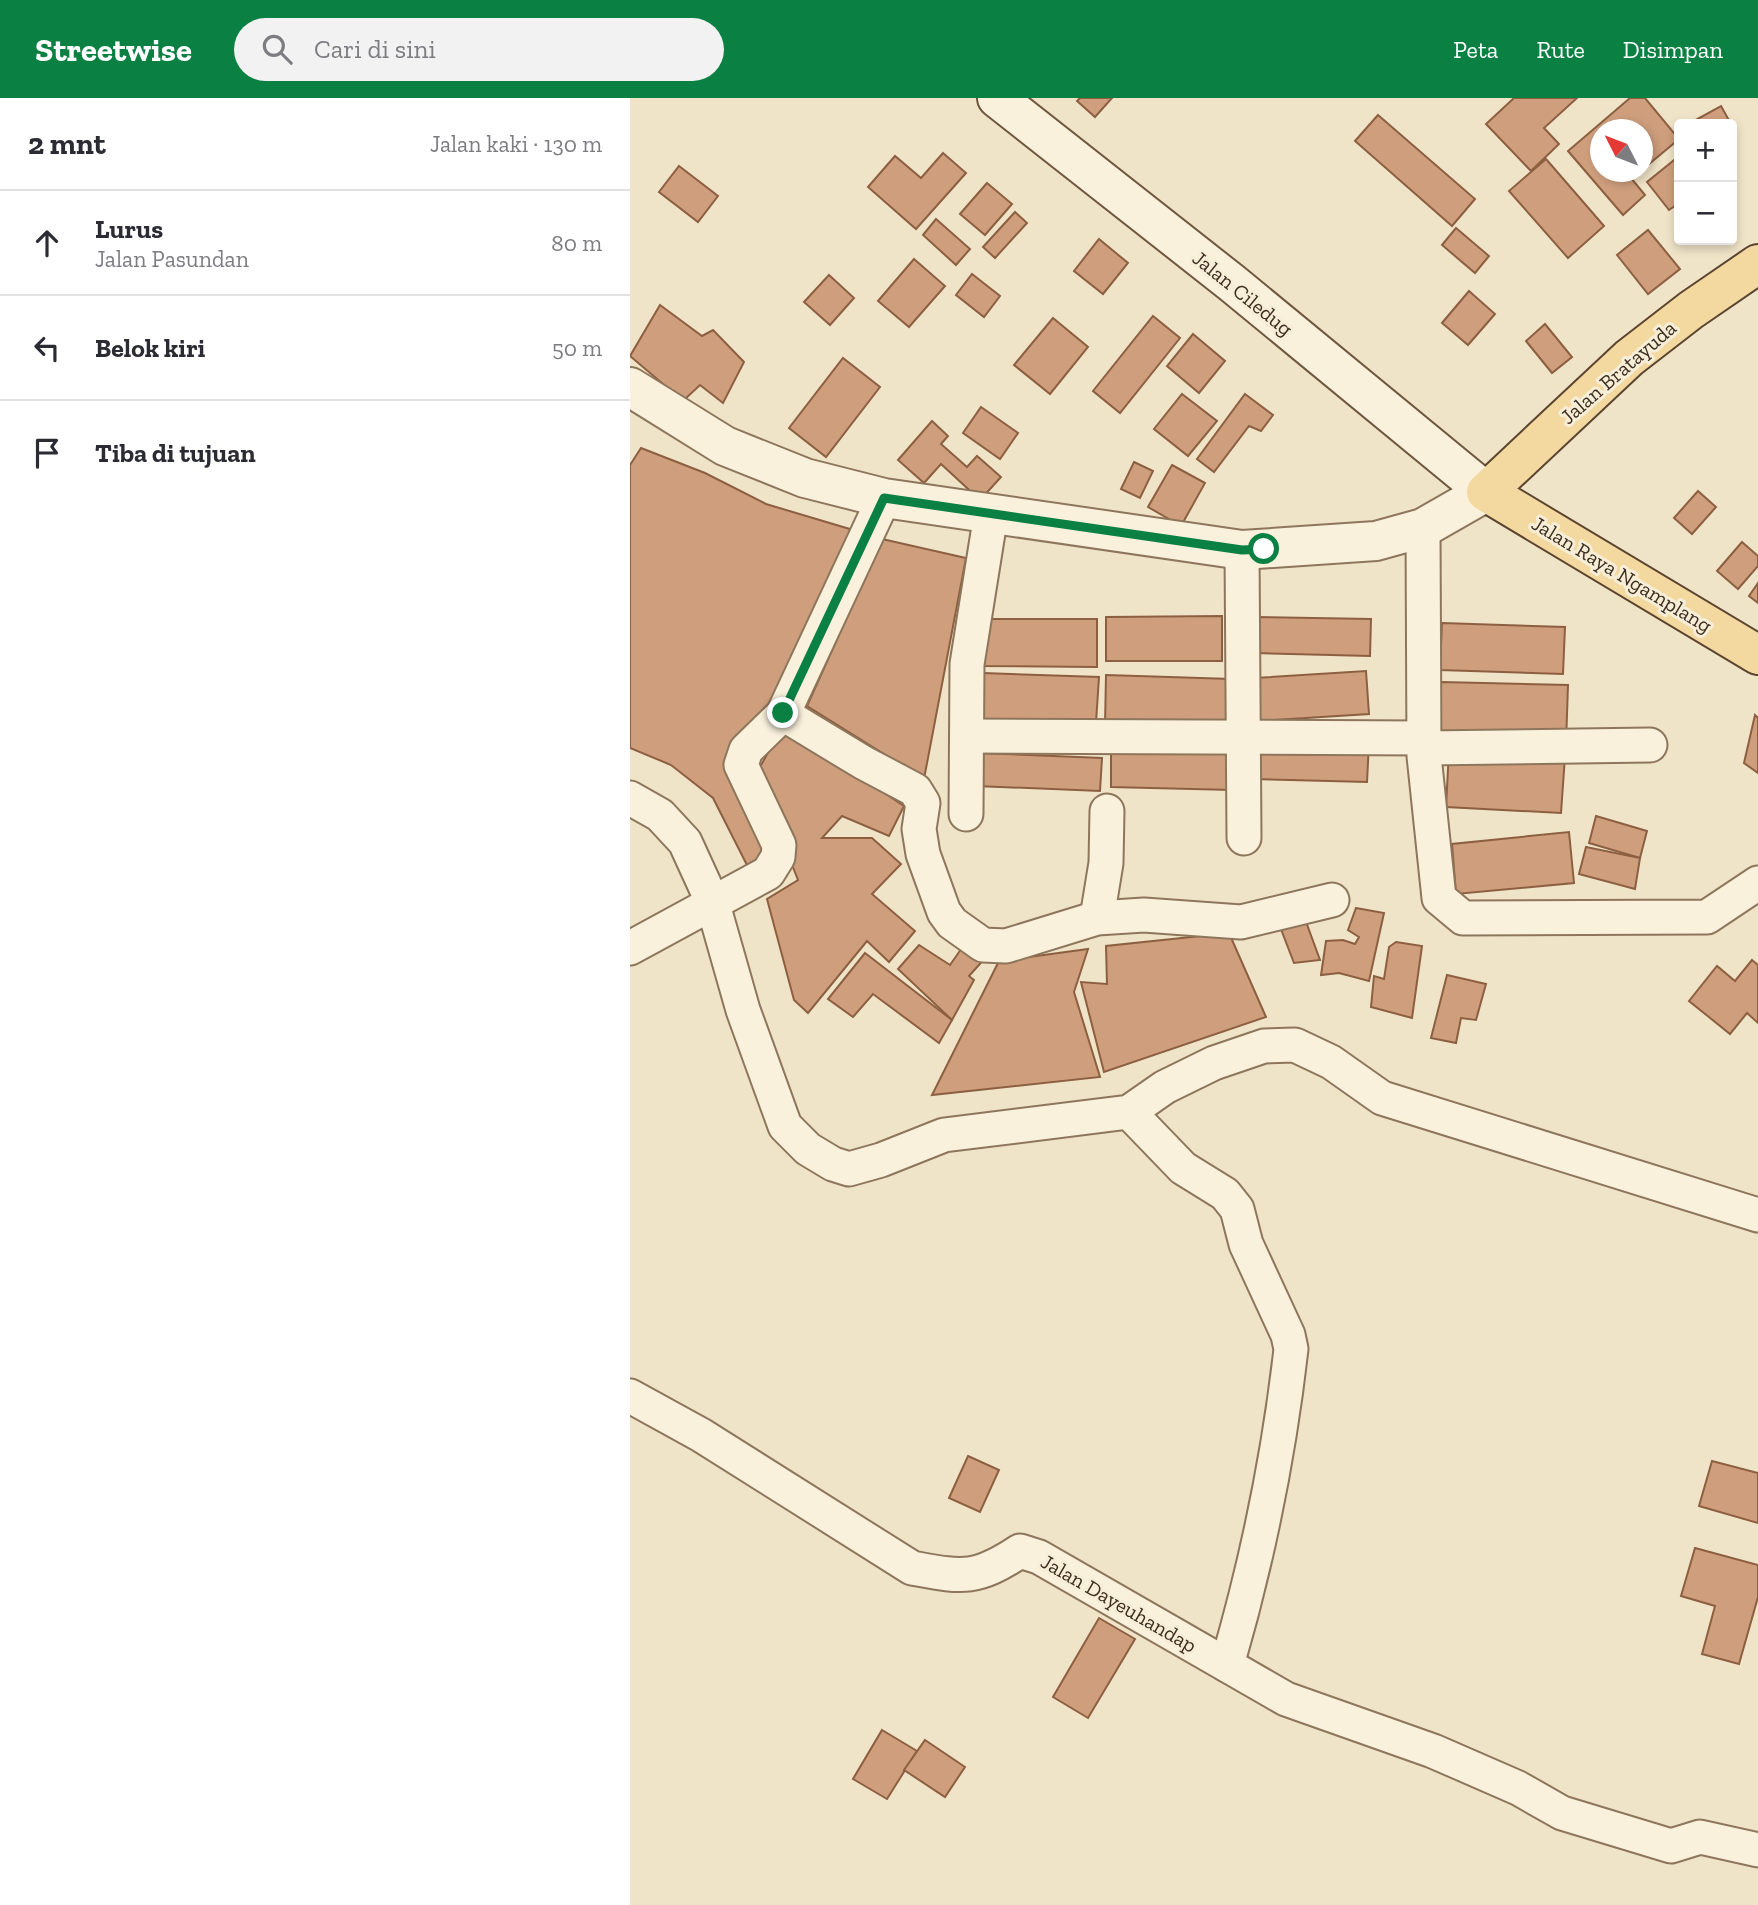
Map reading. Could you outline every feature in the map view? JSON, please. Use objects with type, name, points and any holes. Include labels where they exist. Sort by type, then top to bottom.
[{"type":"main road","name":"Jalan Bratayuda","points":[[1486,492],[1629,358],[1691,310],[1758,264]]},
{"type":"main road","name":"Jalan Raya Ngamplang","points":[[1486,492],[1758,655]]},
{"type":"street","name":"Jalan Ciledug","points":[[1012,102],[1486,492]]},
{"type":"street","points":[[630,387],[725,446],[804,478],[884,498],[1242,550],[1370,541],[1423,528],[1486,492]]},
{"type":"street","points":[[630,948],[768,873],[780,850],[741,765],[746,750],[783,713],[884,498]]},
{"type":"street","points":[[967,814],[967,664],[991,514]]},
{"type":"street","points":[[1423,528],[1424,743],[1439,898],[1462,918],[1707,917],[1758,883]]},
{"type":"street","points":[[1242,550],[1244,838]]},
{"type":"street","points":[[783,713],[864,764],[915,790],[923,803],[919,829],[923,854],[944,912],[965,934],[983,944],[1006,946],[1097,918],[1144,915],[1241,922],[1332,900]]},
{"type":"street","points":[[967,736],[1243,735],[1424,743],[1650,745]]},
{"type":"street","points":[[630,798],[660,814],[728,894],[743,1010],[785,1126],[808,1149],[833,1164],[849,1169],[881,1160],[944,1135],[1129,1112],[1165,1087],[1214,1063],[1264,1046],[1295,1045],[1331,1062],[1382,1098],[1758,1215]]},
{"type":"street","points":[[1097,918],[1106,863],[1107,811]]},
{"type":"street","points":[[1129,1112],[1183,1168],[1224,1194],[1237,1209],[1246,1244],[1288,1335],[1291,1349],[1246,1600],[1227,1665]]},
{"type":"street","name":"Jalan Dayeuhandap","points":[[630,1396],[701,1435],[912,1568],[951,1576],[978,1574],[1020,1551],[1051,1563],[1286,1699],[1433,1751],[1518,1788],[1562,1814],[1671,1846],[1700,1837],[1758,1850]]},
{"type":"building","points":[[1080,98],[1112,98],[1095,117],[1077,101]]},
{"type":"building","points":[[1514,98],[1577,98],[1544,128],[1559,144],[1531,171],[1486,124]]},
{"type":"building","points":[[1630,98],[1645,98],[1674,133],[1674,143],[1653,161],[1653,119],[1605,119]]},
{"type":"building","points":[[1721,106],[1728,119],[1697,119]]},
{"type":"building","points":[[1378,115],[1475,199],[1452,226],[1355,141]]},
{"type":"building","points":[[1590,132],[1590,177],[1568,151]]},
{"type":"building","points":[[943,153],[966,173],[916,229],[868,187],[895,156],[921,178]]},
{"type":"building","points":[[1546,159],[1604,226],[1568,258],[1509,191]]},
{"type":"building","points":[[1674,160],[1674,206],[1669,210],[1647,182],[1653,182],[1653,177]]},
{"type":"building","points":[[679,166],[718,196],[698,222],[659,192]]},
{"type":"building","points":[[1595,182],[1634,182],[1645,195],[1623,215]]},
{"type":"building","points":[[987,183],[1012,204],[985,235],[960,214]]},
{"type":"building","points":[[1015,212],[1027,223],[995,258],[983,247]]},
{"type":"building","points":[[936,219],[970,249],[956,265],[923,235]]},
{"type":"building","points":[[1456,228],[1489,256],[1475,273],[1442,245]]},
{"type":"building","points":[[1648,230],[1680,269],[1648,294],[1617,255]]},
{"type":"building","points":[[1099,239],[1128,263],[1103,294],[1074,271]]},
{"type":"building","points":[[914,259],[945,286],[909,327],[878,301]]},
{"type":"building","points":[[972,274],[1000,296],[984,317],[956,295]]},
{"type":"building","points":[[829,275],[854,298],[830,325],[804,302]]},
{"type":"building","points":[[1469,291],[1495,314],[1468,345],[1442,323]]},
{"type":"building","points":[[660,305],[702,336],[713,330],[744,362],[723,403],[700,385],[683,401],[630,356]]},
{"type":"building","points":[[1153,316],[1180,338],[1120,413],[1093,391]]},
{"type":"building","points":[[1053,318],[1088,347],[1050,394],[1014,365]]},
{"type":"building","points":[[1545,324],[1572,357],[1552,373],[1526,341]]},
{"type":"building","points":[[1193,334],[1225,361],[1199,393],[1167,366]]},
{"type":"building","points":[[843,358],[880,387],[826,457],[789,428]]},
{"type":"building","points":[[1182,394],[1217,421],[1188,456],[1154,429]]},
{"type":"building","points":[[1245,394],[1273,415],[1261,431],[1249,426],[1214,472],[1197,459]]},
{"type":"building","points":[[981,407],[1018,433],[1000,459],[963,433]]},
{"type":"building","points":[[932,421],[948,436],[941,444],[967,467],[977,456],[1001,477],[980,500],[941,464],[924,483],[898,460]]},
{"type":"building","points":[[641,448],[705,473],[766,504],[853,530],[776,704],[733,748],[771,844],[751,873],[713,798],[671,765],[630,748],[630,465]]},
{"type":"building","points":[[1134,462],[1153,471],[1140,498],[1121,489]]},
{"type":"building","points":[[1172,465],[1205,483],[1181,526],[1148,507]]},
{"type":"building","points":[[1698,491],[1716,507],[1692,534],[1674,518]]},
{"type":"building","points":[[882,539],[966,558],[924,779],[807,706]]},
{"type":"building","points":[[1742,542],[1758,556],[1758,566],[1738,589],[1717,571]]},
{"type":"building","points":[[1758,583],[1758,603],[1749,596]]},
{"type":"building","points":[[1222,616],[1222,661],[1106,661],[1106,617]]},
{"type":"building","points":[[1255,617],[1371,619],[1370,656],[1254,653]]},
{"type":"building","points":[[980,619],[1097,619],[1097,667],[980,666]]},
{"type":"building","points":[[1442,623],[1565,627],[1563,674],[1440,670]]},
{"type":"building","points":[[1366,671],[1369,714],[1257,721],[1255,678]]},
{"type":"building","points":[[983,673],[1099,677],[1096,723],[980,719]]},
{"type":"building","points":[[1106,675],[1231,679],[1229,728],[1105,725]]},
{"type":"building","points":[[1441,682],[1568,685],[1566,744],[1440,742]]},
{"type":"building","points":[[1755,715],[1758,718],[1758,773],[1744,763]]},
{"type":"building","points":[[783,726],[904,806],[889,836],[842,816],[822,838],[872,838],[901,864],[872,894],[915,931],[889,962],[867,941],[808,1013],[794,1000],[767,899],[798,880],[756,774]]},
{"type":"building","points":[[1254,740],[1369,743],[1367,782],[1252,779]]},
{"type":"building","points":[[1111,744],[1233,746],[1232,790],[1111,787]]},
{"type":"building","points":[[1449,750],[1565,756],[1561,813],[1446,807]]},
{"type":"building","points":[[978,753],[1102,758],[1100,791],[976,786]]},
{"type":"building","points":[[1596,816],[1647,831],[1640,858],[1589,843]]},
{"type":"building","points":[[1569,832],[1574,883],[1456,894],[1452,844]]},
{"type":"building","points":[[1586,847],[1640,858],[1635,889],[1579,874]]},
{"type":"building","points":[[1356,908],[1384,913],[1369,981],[1339,973],[1321,975],[1326,941],[1343,940],[1355,944],[1359,937],[1348,930]]},
{"type":"building","points":[[1305,919],[1320,960],[1294,963],[1279,924]]},
{"type":"building","points":[[1229,933],[1266,1017],[1104,1072],[1081,982],[1107,984],[1106,946]]},
{"type":"building","points":[[966,942],[988,955],[969,976],[974,980],[952,1020],[898,969],[919,945],[950,965]]},
{"type":"building","points":[[1396,942],[1422,946],[1412,1018],[1371,1007],[1374,976],[1384,979],[1389,947]]},
{"type":"building","points":[[1088,949],[1074,992],[1100,1077],[932,1095],[999,961]]},
{"type":"building","points":[[865,953],[952,1020],[939,1043],[873,994],[853,1017],[828,999]]},
{"type":"building","points":[[1752,960],[1758,965],[1758,1023],[1747,1013],[1730,1034],[1689,1001],[1717,966],[1735,981]]},
{"type":"building","points":[[1447,975],[1486,984],[1476,1020],[1461,1018],[1456,1043],[1431,1038]]},
{"type":"building","points":[[968,1456],[999,1470],[980,1512],[949,1498]]},
{"type":"building","points":[[1712,1461],[1758,1473],[1758,1523],[1699,1506]]},
{"type":"building","points":[[1695,1548],[1758,1565],[1758,1597],[1739,1664],[1702,1654],[1715,1606],[1681,1596]]},
{"type":"building","points":[[1099,1618],[1135,1639],[1088,1718],[1053,1697]]},
{"type":"building","points":[[882,1730],[917,1751],[887,1799],[853,1779]]},
{"type":"building","points":[[925,1740],[965,1767],[945,1797],[904,1770]]},
{"type":"route","points":[[783,713],[884,498],[1242,550],[1264,549]]}]
